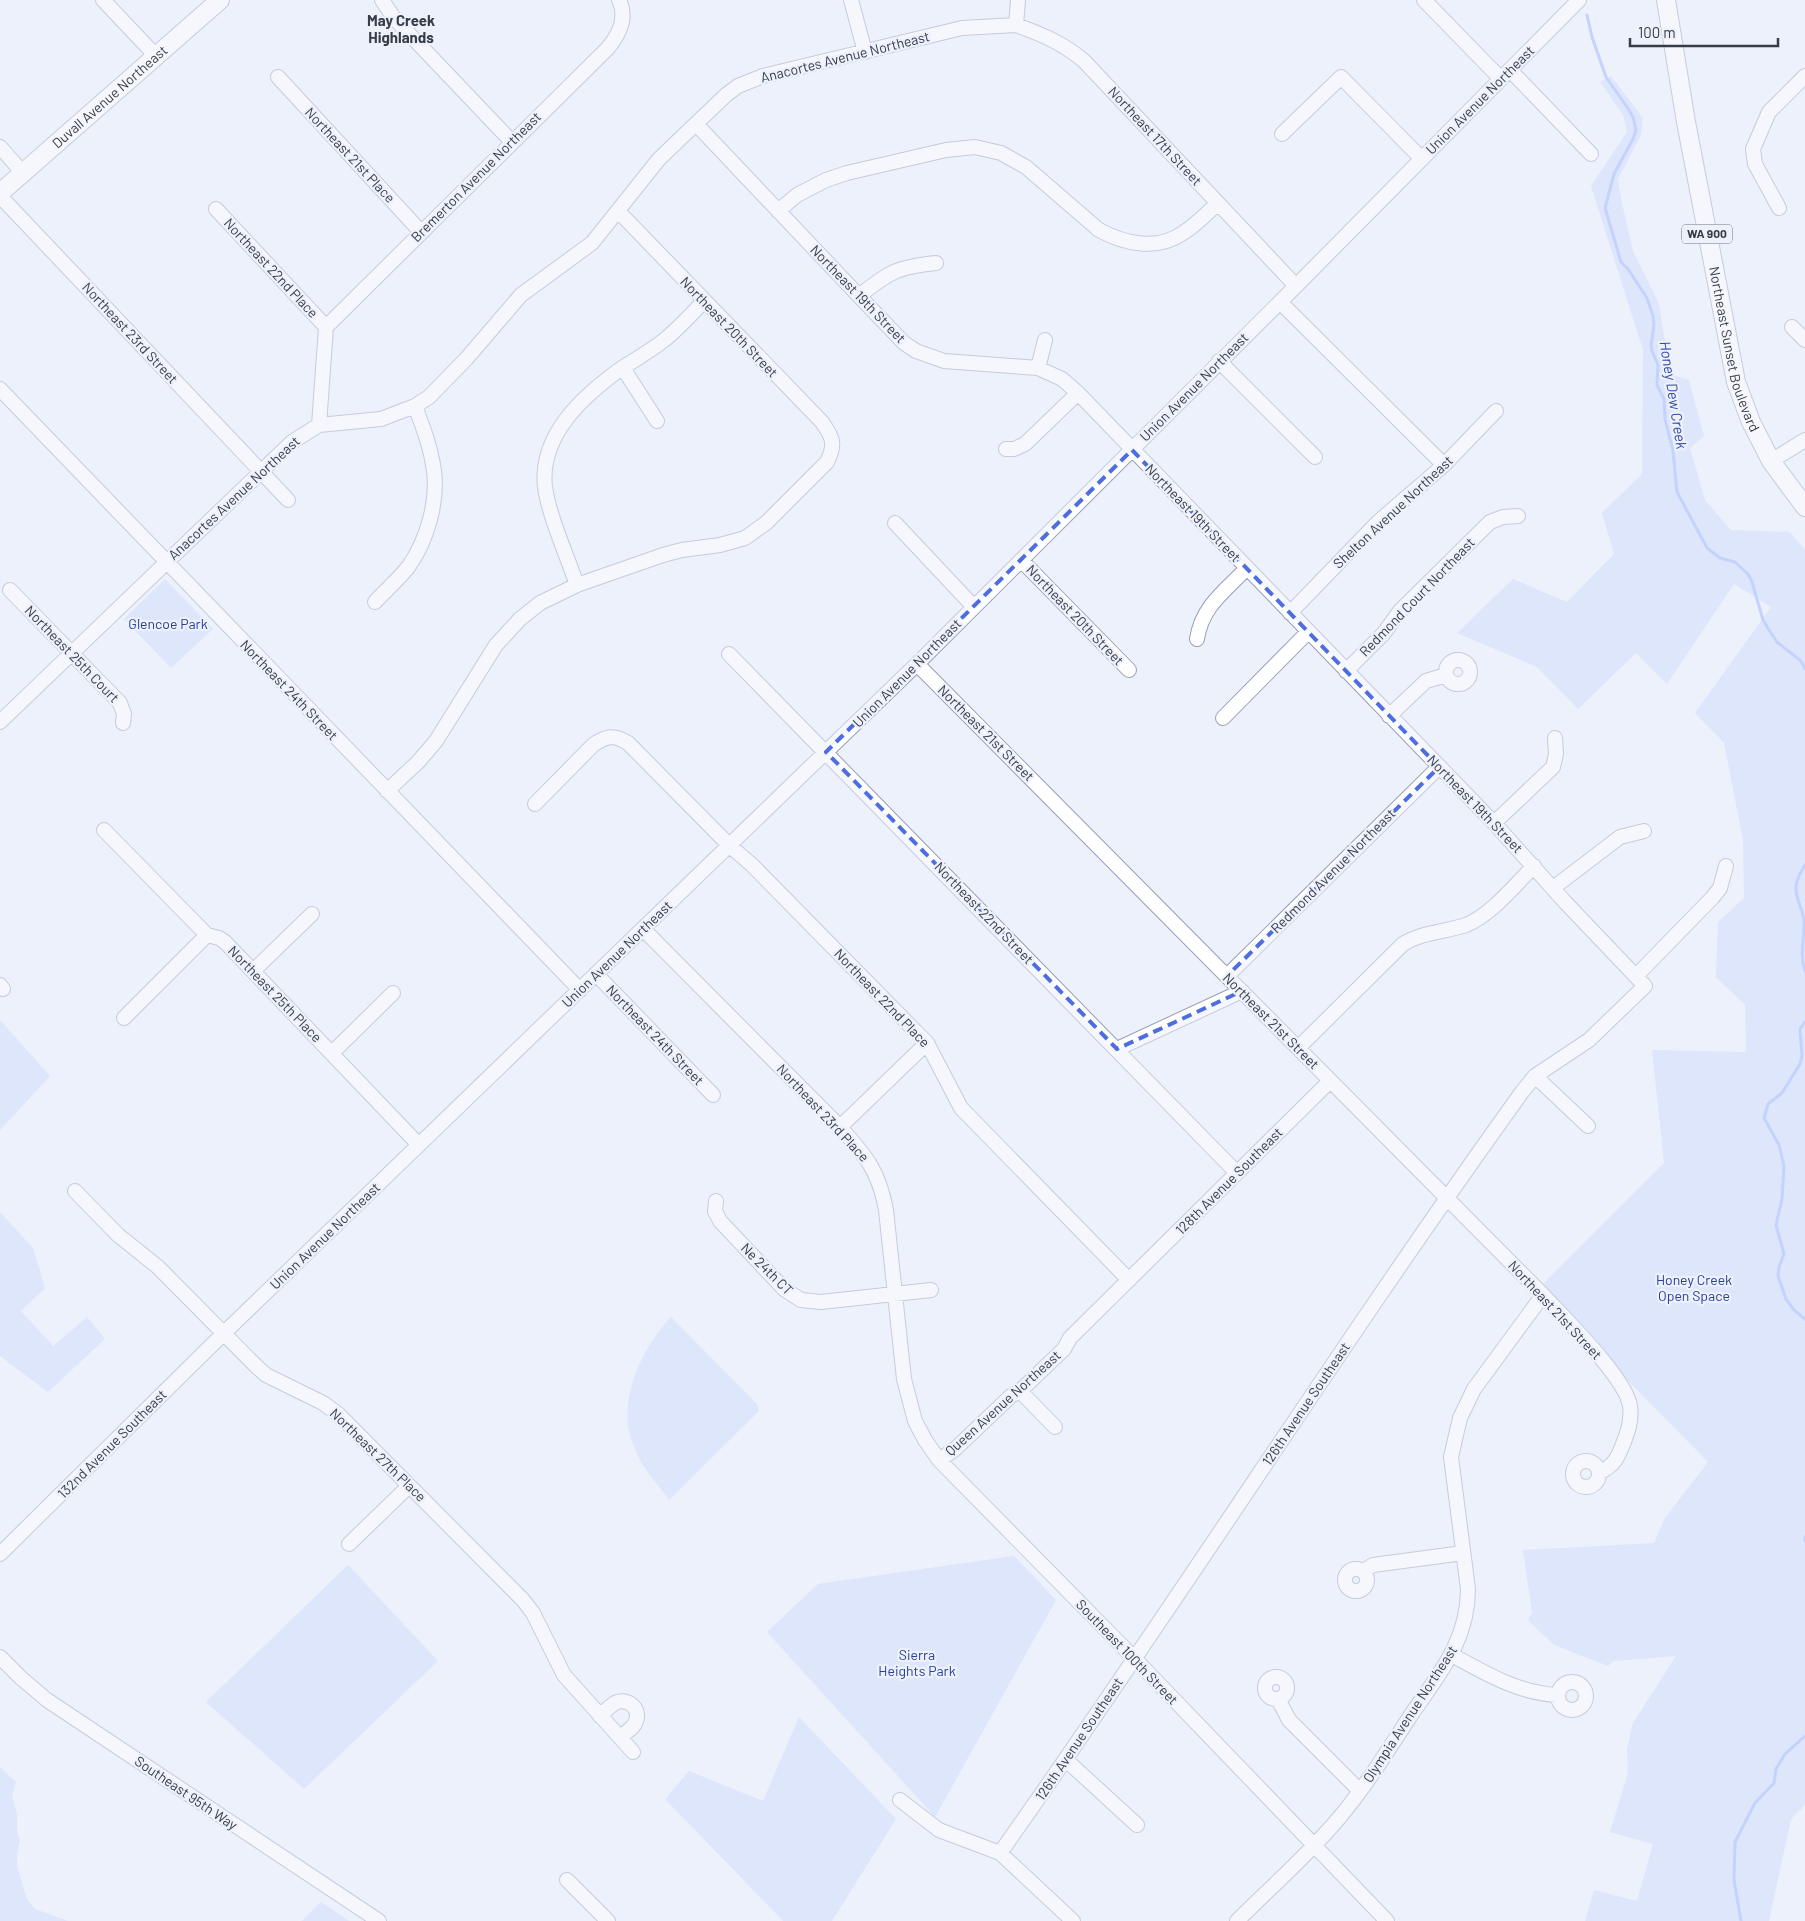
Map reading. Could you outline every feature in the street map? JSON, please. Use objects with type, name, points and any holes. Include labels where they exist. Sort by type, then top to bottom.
[{"type":"main road","name":"Duvall Avenue Northeast","points":[[0,195],[220,0]]},
{"type":"main road","name":"Northeast Sunset Boulevard","points":[[1666,0],[1686,122],[1736,382],[1751,422],[1771,460],[1805,507]]},
{"type":"street","points":[[103,0],[156,56]]},
{"type":"street","points":[[382,0],[394,18],[512,142]]},
{"type":"street","name":"Bremerton Avenue Northeast","points":[[326,327],[607,49],[622,24],[623,12],[619,0]]},
{"type":"street","points":[[851,0],[865,52]]},
{"type":"street","points":[[1016,25],[1018,0]]},
{"type":"street","points":[[1424,0],[1591,154]]},
{"type":"street","name":"Union Avenue Northeast","points":[[224,1333],[917,664],[1296,286],[1579,0]]},
{"type":"street","name":"Anacortes Avenue Northeast","points":[[0,722],[260,470],[292,442],[319,425],[381,419],[415,406],[429,397],[521,295],[592,243],[659,159],[726,95],[751,80],[962,28],[1016,25]]},
{"type":"street","name":"Northeast 17th Street","points":[[1016,25],[1056,41],[1071,49],[1084,61],[1296,286]]},
{"type":"street","points":[[1779,208],[1755,164],[1753,149],[1769,112],[1805,76]]},
{"type":"street","points":[[1282,134],[1341,77],[1422,158]]},
{"type":"street","name":"Northeast 21st Place","points":[[278,78],[421,232]]},
{"type":"street","name":"Northeast 19th Street","points":[[696,124],[904,343],[916,352],[944,361],[1038,368],[1062,379],[1078,392],[1494,823],[1640,981]]},
{"type":"street","points":[[0,147],[23,173]]},
{"type":"street","points":[[778,211],[797,195],[826,180],[847,173],[946,150],[975,147],[990,150],[1012,159],[1026,168],[1099,230],[1112,237],[1136,243],[1160,243],[1182,234],[1218,203]]},
{"type":"street","name":"Northeast 23rd Street","points":[[0,195],[288,500]]},
{"type":"street","name":"Northeast 22nd Place","points":[[216,209],[326,327]]},
{"type":"street","name":"Northeast 20th Street","points":[[577,585],[663,555],[682,550],[720,545],[745,538],[766,523],[827,462],[834,446],[822,422],[618,211]]},
{"type":"street","points":[[859,296],[879,280],[902,268],[936,263]]},
{"type":"street","points":[[387,791],[418,762],[436,741],[484,662],[509,628],[540,603],[577,585],[548,503],[545,486],[547,458],[558,432],[568,416],[583,400],[623,368],[662,342],[704,301]]},
{"type":"street","points":[[1280,302],[1444,465]]},
{"type":"street","points":[[319,425],[326,327]]},
{"type":"street","points":[[1792,327],[1805,340]]},
{"type":"street","points":[[1038,368],[1045,340]]},
{"type":"street","points":[[1220,361],[1315,457]]},
{"type":"street","points":[[623,368],[657,421]]},
{"type":"street","name":"Northeast 24th Street","points":[[0,390],[580,990]]},
{"type":"street","points":[[1006,449],[1014,449],[1025,444],[1078,392]]},
{"type":"street","points":[[375,602],[409,566],[419,549],[431,514],[434,473],[426,435],[415,406]]},
{"type":"street","name":"Shelton Avenue Northeast","points":[[1290,613],[1378,522],[1444,465],[1496,412]]},
{"type":"street","points":[[1771,460],[1805,440]]},
{"type":"street","name":"Redmond Court Northeast","points":[[1346,671],[1384,633],[1400,611],[1490,522],[1503,517],[1518,516]]},
{"type":"street","points":[[895,523],[974,607]]},
{"type":"street","name":"Northeast 20th Street","points":[[1021,560],[1129,670]]},
{"type":"street","points":[[1197,639],[1203,617],[1209,606],[1247,568]]},
{"type":"street","name":"Northeast 25th Court","points":[[10,590],[120,703],[124,714],[123,723]]},
{"type":"street","points":[[1223,718],[1308,632]]},
{"type":"street","name":"Northeast 22nd Street","points":[[729,654],[1237,1173]]},
{"type":"street","name":"Northeast 21st Street","points":[[917,664],[1543,1295],[1620,1383],[1630,1406],[1628,1432],[1618,1458],[1612,1465],[1600,1472]]},
{"type":"street","points":[[1389,716],[1421,685],[1432,678],[1446,675]]},
{"type":"street","name":"Northeast 22nd Place","points":[[535,804],[602,739],[612,736],[628,743],[730,846],[752,865],[927,1043],[961,1108],[1128,1280]]},
{"type":"street","points":[[1494,823],[1552,767],[1556,754],[1555,738]]},
{"type":"street","name":"Redmond Avenue Northeast","points":[[1227,976],[1439,766]]},
{"type":"street","name":"Northeast 25th Place","points":[[104,830],[207,935],[219,938],[225,942],[419,1145]]},
{"type":"street","points":[[1553,888],[1620,836],[1644,831]]},
{"type":"street","points":[[1298,1048],[1403,944],[1412,938],[1475,921],[1494,906],[1534,866]]},
{"type":"street","name":"126th Avenue Southeast","points":[[1000,1853],[1066,1760],[1446,1198],[1522,1092],[1535,1076],[1590,1040],[1713,897],[1720,888],[1726,866]]},
{"type":"street","points":[[253,971],[312,914]]},
{"type":"street","name":"Northeast 23rd Place","points":[[643,929],[840,1127],[863,1152],[876,1173],[882,1191],[904,1379],[915,1422],[939,1460]]},
{"type":"street","points":[[124,1018],[207,935]]},
{"type":"street","name":"Northeast 24th Street","points":[[596,974],[713,1095]]},
{"type":"street","points":[[1117,1049],[1242,991]]},
{"type":"street","points":[[332,1053],[393,992]]},
{"type":"street","points":[[840,1127],[927,1043]]},
{"type":"street","points":[[1535,1076],[1588,1126]]},
{"type":"street","name":"128th Avenue Southeast","points":[[1128,1280],[1330,1081]]},
{"type":"street","name":"Northeast 27th Place","points":[[75,1191],[118,1235],[158,1267],[266,1375],[323,1403],[338,1414],[410,1486],[529,1606],[564,1675],[633,1752]]},
{"type":"street","name":"Ne 24th CT","points":[[716,1201],[715,1211],[720,1221],[793,1296],[801,1300],[821,1302],[931,1290]]},
{"type":"street","name":"Queen Avenue Northeast","points":[[939,1460],[954,1450],[1011,1396],[1020,1391],[1064,1349],[1070,1338],[1128,1280]]},
{"type":"street","name":"Olympia Avenue Northeast","points":[[1237,1921],[1339,1818],[1360,1791],[1452,1655],[1463,1628],[1468,1603],[1468,1589],[1451,1457],[1460,1418],[1474,1389],[1543,1295]]},
{"type":"street","name":"132nd Avenue Southeast","points":[[0,1554],[224,1333]]},
{"type":"street","points":[[1020,1391],[1055,1427]]},
{"type":"street","name":"Southeast 100th Street","points":[[939,1460],[1134,1658],[1385,1920]]},
{"type":"street","points":[[349,1544],[410,1486]]},
{"type":"street","points":[[1363,1571],[1373,1565],[1462,1553]]},
{"type":"street","points":[[1452,1655],[1490,1676],[1526,1690],[1540,1694],[1557,1695]]},
{"type":"street","name":"Southeast 95th Way","points":[[0,1657],[47,1700],[379,1921]]},
{"type":"street","points":[[1278,1700],[1289,1720],[1360,1791]]},
{"type":"street","points":[[600,1716],[616,1702],[625,1701],[633,1705],[637,1714],[635,1723],[620,1737]]},
{"type":"street","points":[[1066,1760],[1137,1825]]},
{"type":"street","points":[[900,1800],[939,1830],[1000,1853],[1073,1921]]},
{"type":"street","points":[[568,1880],[608,1921]]},
{"type":"highlighted area","points":[[1132,450],[1439,767],[1227,976],[1242,991],[1117,1049],[826,752]]},
{"type":"green space","name":"Honey Creek Open Space","points":[[1611,76],[1643,118],[1641,135],[1618,179],[1621,199],[1633,251],[1659,304],[1670,374],[1689,380],[1704,436],[1690,448],[1705,500],[1731,530],[1790,532],[1805,550],[1805,1805],[1791,1819],[1769,1921],[1585,1921],[1594,1890],[1637,1901],[1653,1844],[1610,1832],[1628,1773],[1627,1749],[1633,1723],[1676,1656],[1613,1661],[1608,1666],[1554,1645],[1528,1620],[1532,1613],[1523,1550],[1654,1543],[1665,1518],[1708,1462],[1538,1289],[1664,1163],[1652,1050],[1746,1052],[1745,1005],[1716,977],[1718,922],[1744,898],[1743,840],[1724,743],[1695,713],[1771,607],[1734,584],[1667,684],[1636,653],[1578,709],[1537,667],[1457,633],[1513,579],[1567,602],[1614,554],[1602,513],[1642,474],[1643,350],[1591,186],[1627,132],[1623,115],[1600,82]]},
{"type":"green space","name":"Glencoe Park","points":[[165,579],[213,629],[171,668],[124,619]]},
{"type":"green space","points":[[0,1020],[50,1076],[0,1130]]},
{"type":"green space","points":[[0,1212],[33,1248],[45,1288],[21,1311],[53,1346],[87,1317],[105,1339],[48,1392],[0,1356]]},
{"type":"green space","points":[[671,1317],[757,1404],[759,1411],[669,1500],[639,1457],[628,1426],[628,1411],[629,1396],[638,1367],[653,1340]]},
{"type":"green space","name":"Sierra Heights Park","points":[[1014,1556],[1056,1600],[935,1817],[767,1632],[818,1584]]},
{"type":"green space","points":[[348,1565],[438,1661],[304,1789],[206,1702]]},
{"type":"green space","points":[[799,1717],[896,1819],[832,1921],[783,1921],[665,1799],[689,1771],[763,1801]]},
{"type":"green space","points":[[0,1767],[16,1782],[12,1795],[17,1815],[17,1833],[20,1840],[17,1866],[27,1899],[35,1909],[68,1921],[0,1921]]},
{"type":"green space","points":[[321,1902],[349,1921],[302,1921]]},
{"type":"waterway","name":"Honey Dew Creek","points":[[1587,15],[1592,37],[1606,77],[1633,117],[1636,130],[1614,174],[1605,208],[1621,262],[1628,269],[1647,298],[1653,316],[1654,325],[1651,345],[1658,365],[1657,385],[1664,399],[1665,419],[1673,451],[1677,492],[1707,548],[1720,558],[1735,562],[1748,574],[1763,620],[1777,642],[1801,661],[1805,669]]},
{"type":"waterway","name":"Honey Dew Creek","points":[[1805,865],[1796,884],[1804,921],[1802,952],[1805,971]]},
{"type":"waterway","name":"Honey Dew Creek","points":[[1805,1022],[1800,1029],[1802,1056],[1800,1064],[1782,1093],[1768,1104],[1764,1118],[1779,1145],[1784,1166],[1782,1199],[1776,1225],[1784,1254],[1778,1276],[1786,1299],[1794,1310],[1805,1319]]},
{"type":"waterway","name":"Honey Dew Creek","points":[[1741,1921],[1734,1880],[1735,1842],[1755,1803],[1774,1783],[1776,1769],[1785,1754],[1805,1736]]},
{"type":"district","name":"May Creek Highlands","points":[[401,30]]}]
